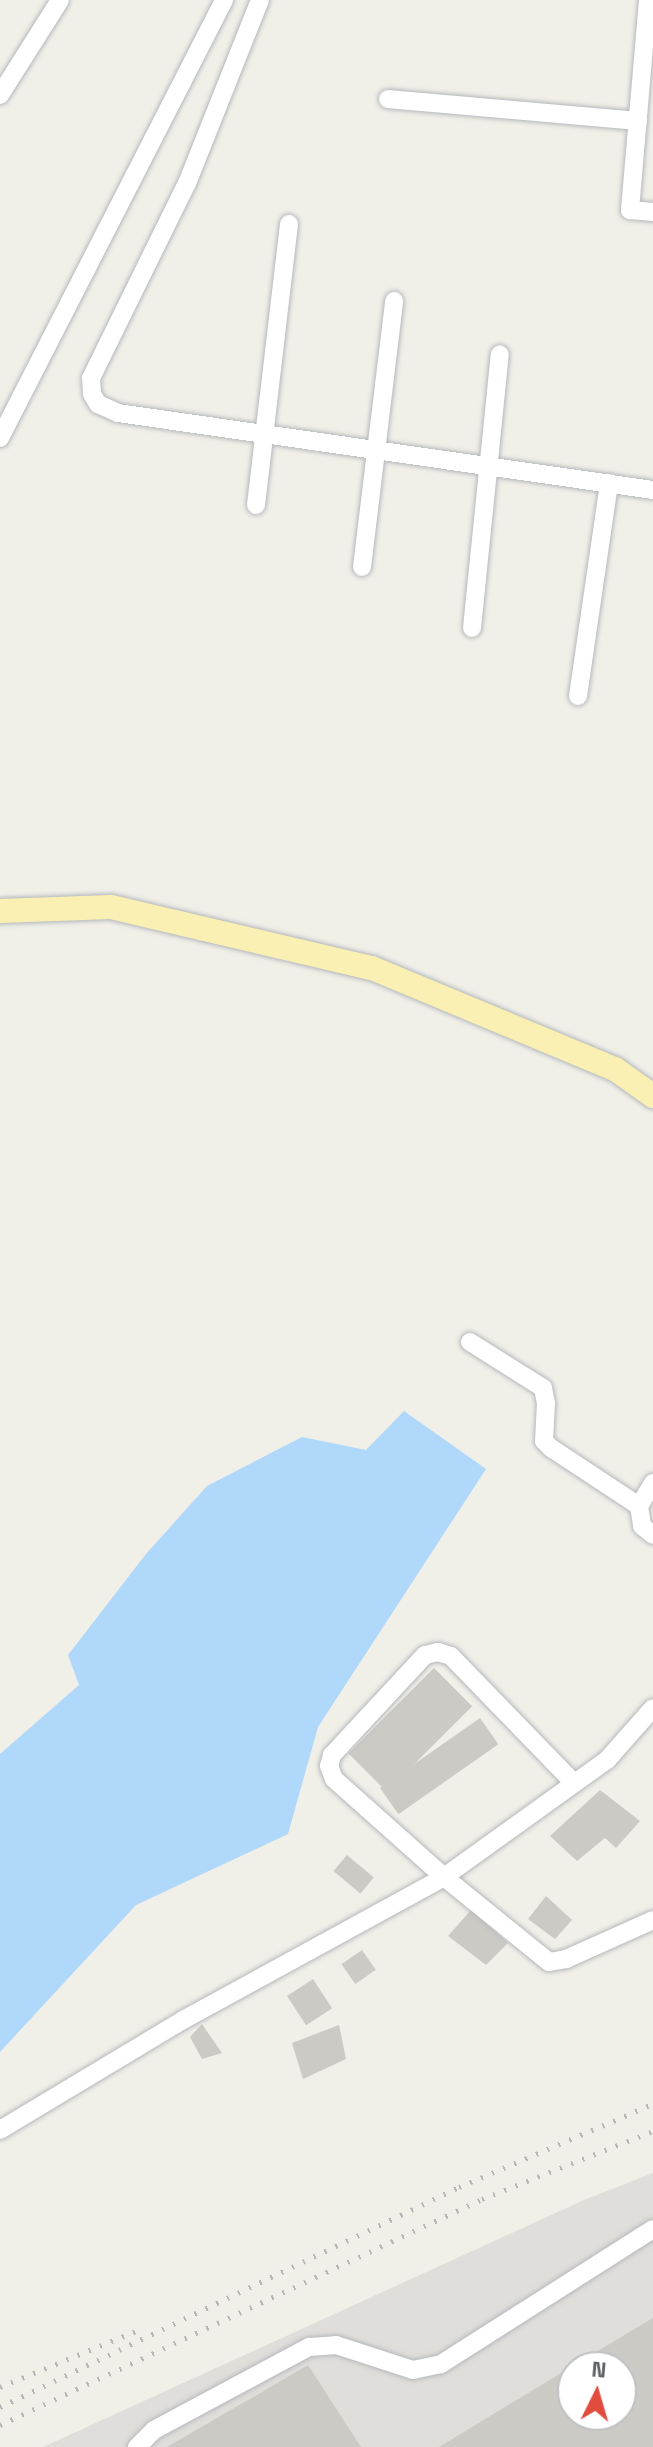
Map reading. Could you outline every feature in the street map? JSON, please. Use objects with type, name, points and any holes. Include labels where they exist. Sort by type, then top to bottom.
[{"type":"main road","points":[[0,911],[111,907],[372,968],[615,1069],[653,1096]]},
{"type":"street","points":[[0,95],[60,0]]},
{"type":"street","points":[[0,438],[224,0]]},
{"type":"street","points":[[260,0],[187,183],[91,378],[92,394],[98,404],[118,413],[653,490]]},
{"type":"street","points":[[648,0],[630,210],[653,212]]},
{"type":"street","points":[[388,99],[638,121]]},
{"type":"street","points":[[256,505],[289,224]]},
{"type":"street","points":[[362,567],[394,301]]},
{"type":"street","points":[[472,628],[500,354]]},
{"type":"street","points":[[578,696],[609,483]]},
{"type":"street","points":[[470,1342],[543,1388],[546,1403],[544,1441],[551,1448],[639,1506]]},
{"type":"street","points":[[653,1483],[639,1506],[642,1526],[653,1535]]},
{"type":"street","points":[[574,1783],[451,1656],[438,1652],[425,1655],[332,1755],[329,1766],[334,1779],[444,1877],[549,1962],[566,1959],[653,1920]]},
{"type":"street","points":[[0,2130],[183,2020],[444,1877],[607,1760],[653,1708]]},
{"type":"street","points":[[137,2447],[154,2430],[309,2347],[336,2345],[413,2370],[441,2364],[653,2229]]},
{"type":"shaded area","points":[[653,2173],[653,2447],[43,2447],[584,2200]]},
{"type":"water","points":[[404,1411],[486,1469],[318,1727],[288,1834],[136,1905],[0,2052],[0,1754],[79,1685],[68,1655],[146,1554],[207,1486],[302,1437],[366,1450]]},
{"type":"building","points":[[434,1668],[472,1706],[387,1792],[348,1754]]},
{"type":"building","points":[[480,1718],[498,1744],[398,1814],[380,1788]]},
{"type":"building","points":[[600,1790],[640,1821],[616,1848],[605,1838],[577,1861],[550,1836]]},
{"type":"building","points":[[347,1855],[374,1877],[360,1894],[334,1871]]},
{"type":"building","points":[[546,1896],[572,1920],[555,1939],[528,1919]]},
{"type":"building","points":[[471,1910],[508,1943],[486,1965],[448,1936]]},
{"type":"building","points":[[362,1950],[376,1970],[355,1984],[342,1964]]},
{"type":"building","points":[[313,1979],[332,2008],[306,2025],[287,1996]]},
{"type":"building","points":[[202,2024],[222,2053],[202,2059],[190,2037]]},
{"type":"building","points":[[339,2025],[346,2059],[303,2079],[292,2043]]},
{"type":"building","points":[[653,2318],[653,2447],[439,2447],[557,2376],[557,2431],[637,2431],[637,2351],[598,2351]]},
{"type":"building","points":[[308,2365],[361,2447],[167,2447]]},
{"type":"railway","points":[[0,2407],[459,2187],[653,2104]]},
{"type":"railway","points":[[0,2425],[482,2199],[653,2131]]},
{"type":"railway","points":[[0,2387],[141,2329]]}]
